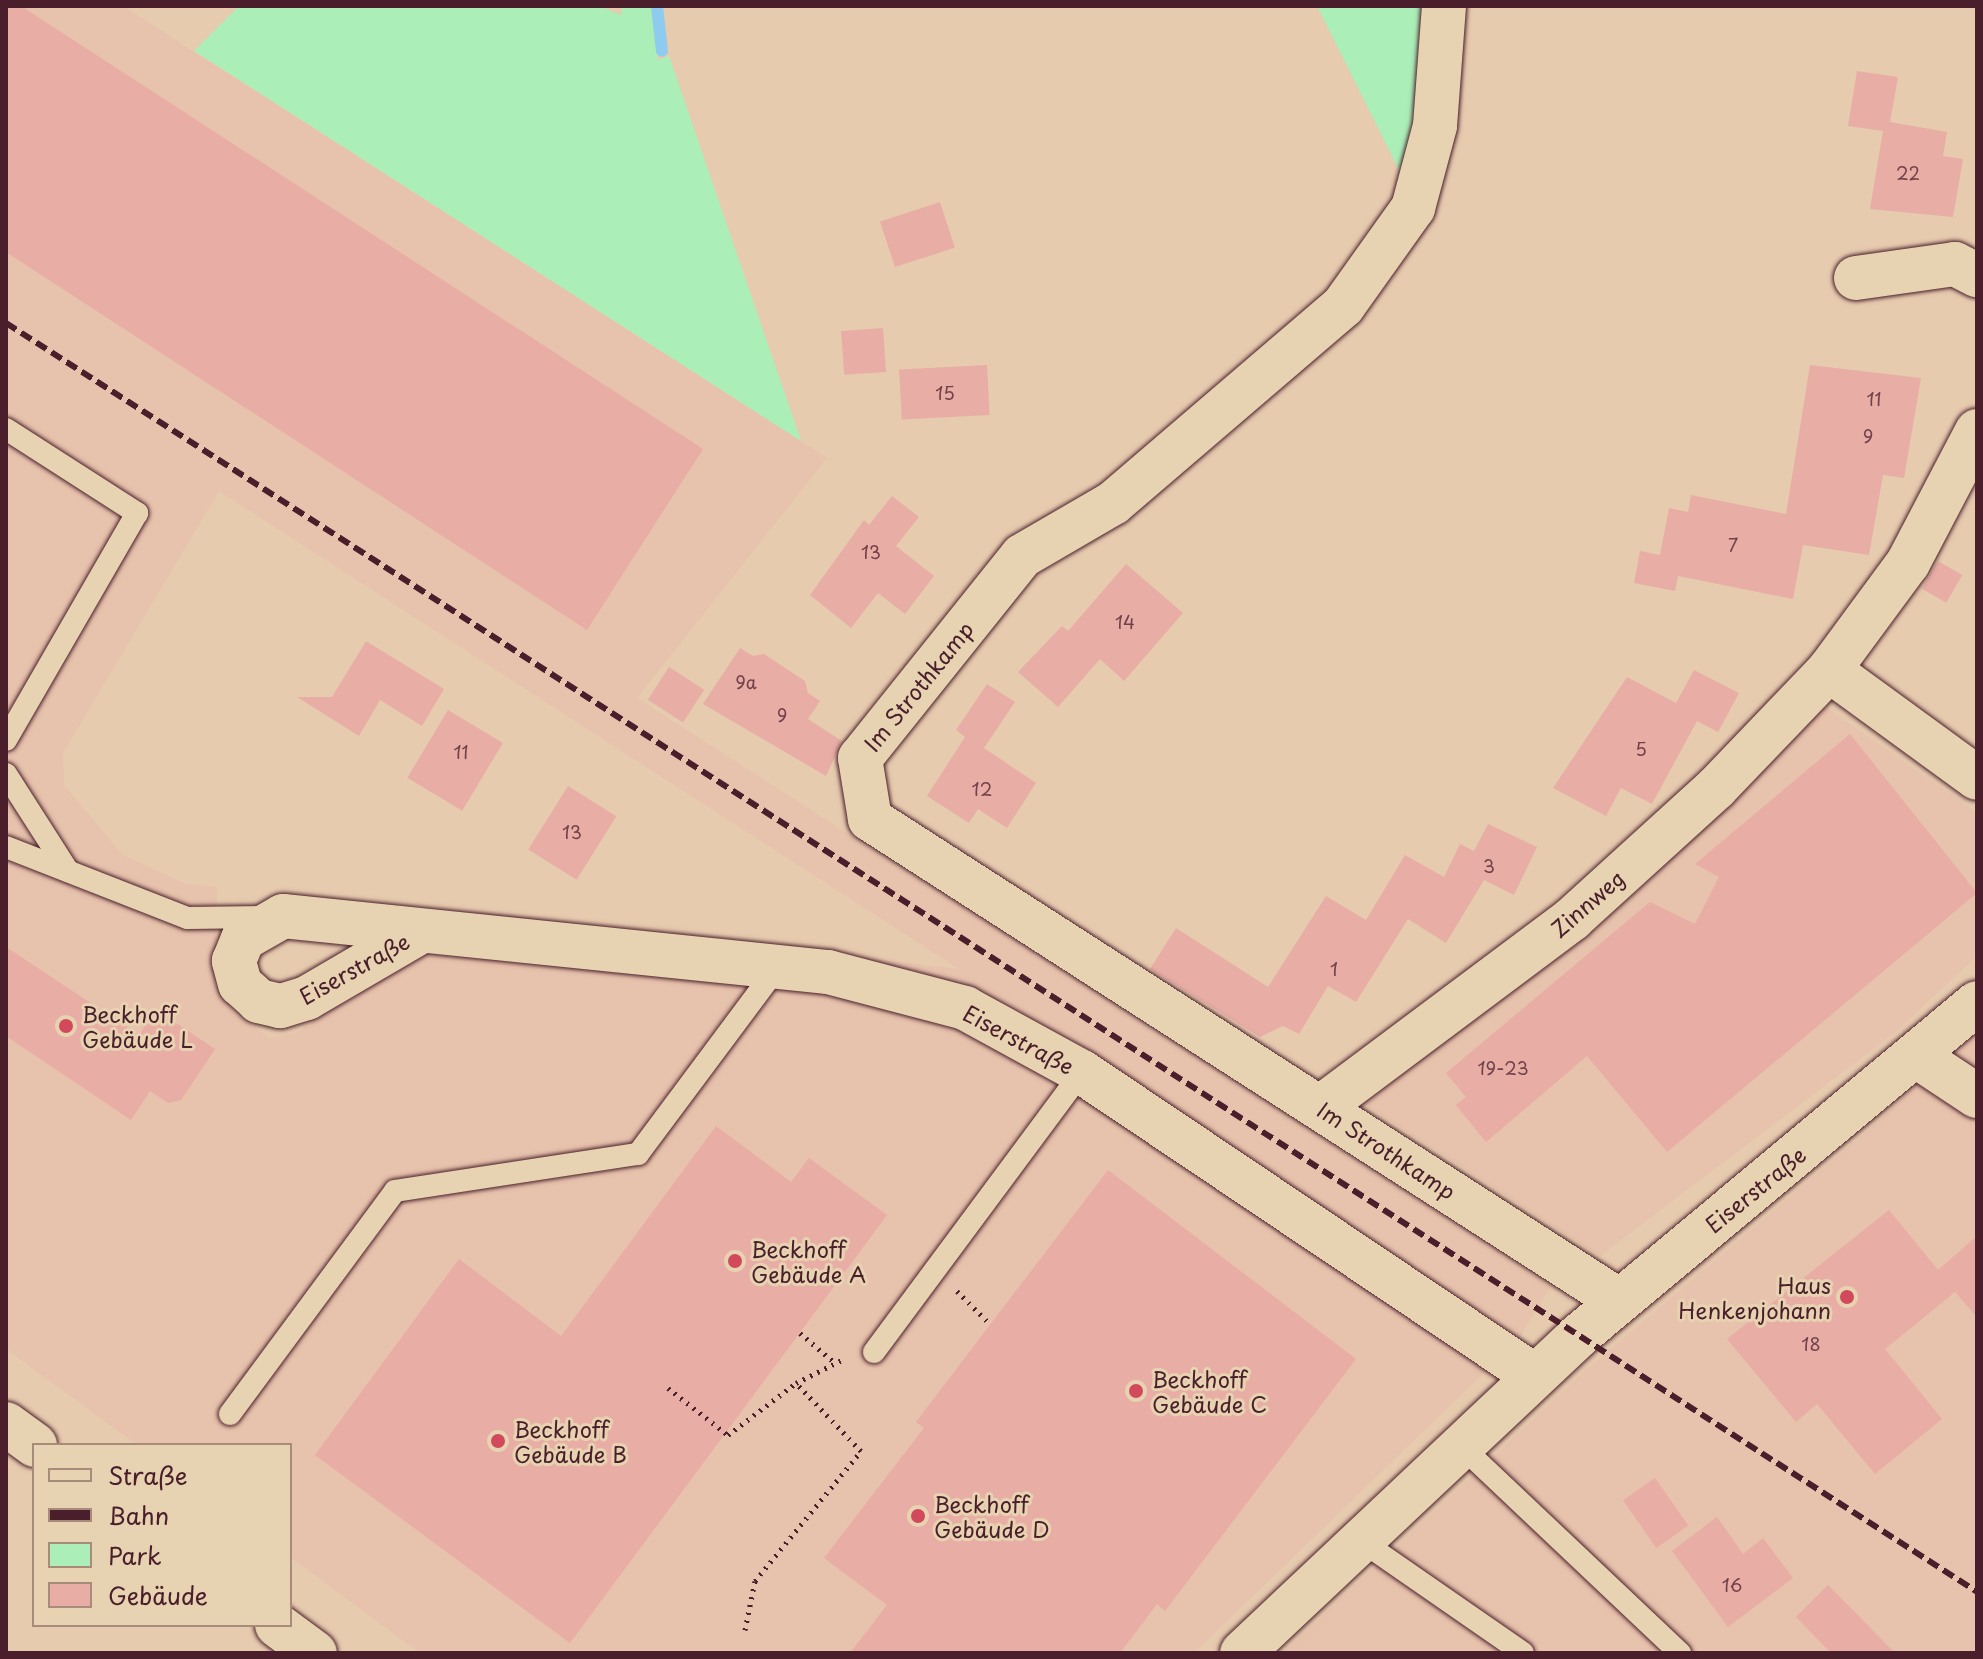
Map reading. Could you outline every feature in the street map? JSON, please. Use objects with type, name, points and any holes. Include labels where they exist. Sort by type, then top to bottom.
[{"type":"street","name":"Im Strothkamp","points":[[1444,6],[1435,126],[1413,208],[1343,306],[1113,503],[1022,556],[860,758],[870,819],[1618,1300]]},
{"type":"street","points":[[1856,278],[1955,264],[1977,275]]},
{"type":"street","name":"Zinnweg","points":[[1321,1107],[1572,919],[1716,788],[1829,670],[1908,563],[1977,431]]},
{"type":"street","points":[[1829,670],[1977,778]]},
{"type":"street","name":"Eiserstraße","points":[[420,932],[307,998],[280,1006],[259,1001],[240,984],[234,961],[243,939],[283,916],[828,972],[965,1008],[1082,1072],[1533,1375]]},
{"type":"street","name":"Eiserstraße","points":[[1242,1653],[1533,1375],[1618,1300],[1918,1057],[1977,1003]]},
{"type":"street","points":[[1918,1057],[1977,1096]]},
{"type":"street","points":[[6,1424],[32,1443]]},
{"type":"street","points":[[280,1627],[315,1653]]},
{"type":"lane","points":[[6,429],[137,513],[6,740]]},
{"type":"lane","points":[[6,774],[68,871]]},
{"type":"lane","points":[[6,847],[187,918],[283,916]]},
{"type":"lane","points":[[230,1414],[395,1191],[638,1154],[778,966]]},
{"type":"lane","points":[[874,1352],[1082,1072]]},
{"type":"lane","points":[[1460,1445],[1680,1653]]},
{"type":"lane","points":[[1360,1540],[1523,1653]]},
{"type":"path","points":[[935,1269],[990,1324]]},
{"type":"path","points":[[800,1333],[834,1362]]},
{"type":"path","points":[[668,1388],[728,1435],[796,1383],[834,1362],[874,1352]]},
{"type":"path","points":[[745,1630],[755,1581],[861,1451],[796,1383]]},
{"type":"shaded area","points":[[6,6],[123,6],[827,458],[637,698],[1551,1286],[1518,1340],[1194,1653],[420,1653],[292,1558],[292,1443],[134,1443],[6,1349]],"holes":[[[219,491],[959,969],[472,911],[297,1033],[270,1038],[234,1013],[215,984],[217,887],[186,884],[123,855],[64,785],[63,753]]]},
{"type":"shaded area","points":[[1816,700],[1977,813],[1977,956],[1897,1031],[1600,1256],[1357,1099]]},
{"type":"shaded area","points":[[1977,1028],[1977,1653],[1283,1653],[1587,1369],[1869,1130]]},
{"type":"green space","points":[[239,6],[599,6],[621,15],[622,6],[652,6],[658,60],[669,56],[801,441],[194,51]]},
{"type":"green space","points":[[1317,6],[1431,6],[1422,115],[1403,178]]},
{"type":"building","points":[[6,6],[21,6],[703,449],[587,630],[6,252]]},
{"type":"building","points":[[1857,71],[1898,77],[1890,122],[1947,132],[1943,156],[1963,159],[1953,217],[1870,209],[1883,131],[1848,126]]},
{"type":"building","points":[[940,202],[955,248],[895,267],[880,221]]},
{"type":"building","points":[[883,328],[886,372],[844,375],[841,331]]},
{"type":"building","points":[[987,365],[990,415],[902,420],[899,370]]},
{"type":"building","points":[[1810,365],[1921,378],[1904,478],[1883,475],[1869,555],[1803,545],[1793,599],[1678,576],[1675,591],[1634,583],[1640,551],[1660,555],[1669,508],[1688,512],[1691,495],[1786,514]]},
{"type":"building","points":[[892,496],[919,517],[896,546],[934,576],[905,614],[878,593],[851,628],[810,595],[864,520],[869,525]]},
{"type":"building","points":[[1938,561],[1962,575],[1946,603],[1922,589]]},
{"type":"building","points":[[1126,564],[1183,613],[1124,681],[1100,659],[1058,707],[1018,672],[1062,626],[1068,631]]},
{"type":"building","points":[[366,641],[444,689],[422,726],[380,700],[359,736],[297,697],[332,697]]},
{"type":"building","points":[[740,648],[753,656],[764,654],[805,681],[808,693],[820,701],[808,719],[842,741],[826,776],[703,704]]},
{"type":"building","points":[[669,667],[704,690],[683,723],[648,700]]},
{"type":"building","points":[[1694,670],[1739,693],[1718,732],[1697,721],[1652,804],[1621,788],[1606,816],[1553,788],[1627,677],[1676,703]]},
{"type":"building","points":[[987,684],[1015,702],[984,748],[1036,783],[1007,828],[978,809],[969,823],[927,796],[965,737],[956,730]]},
{"type":"building","points":[[448,710],[503,743],[462,811],[407,778]]},
{"type":"building","points":[[1850,734],[1977,893],[1667,1152],[1587,1056],[1486,1142],[1456,1105],[1466,1097],[1446,1073],[1650,902],[1695,924],[1719,877],[1695,864]]},
{"type":"building","points":[[568,786],[616,816],[577,880],[528,850]]},
{"type":"building","points":[[1488,824],[1537,847],[1514,895],[1484,880],[1446,943],[1408,919],[1356,1002],[1328,986],[1299,1034],[1283,1026],[1260,1037],[1150,969],[1176,928],[1268,987],[1326,896],[1366,920],[1405,855],[1444,877],[1460,844],[1474,851]]},
{"type":"building","name":"Beckhoff Gebäude L","points":[[6,947],[139,1035],[151,1017],[164,1015],[215,1049],[181,1100],[168,1103],[150,1091],[131,1120],[6,1036]]},
{"type":"building","points":[[716,1126],[791,1182],[809,1158],[887,1215],[570,1643],[315,1455],[459,1259],[561,1336]]},
{"type":"building","name":"Beckhoff Gebäude C","points":[[1108,1170],[1356,1359],[1165,1611],[1157,1604],[1120,1653],[850,1653],[887,1605],[824,1558],[924,1428],[916,1422]]},
{"type":"building","points":[[1889,1210],[1938,1270],[1977,1236],[1977,1317],[1955,1292],[1885,1349],[1942,1419],[1875,1474],[1817,1404],[1796,1422],[1727,1339]]},
{"type":"building","points":[[1655,1478],[1688,1526],[1656,1548],[1623,1500]]},
{"type":"building","points":[[1717,1517],[1743,1554],[1763,1538],[1793,1578],[1728,1627],[1672,1551]]},
{"type":"building","points":[[1828,1585],[1895,1653],[1831,1653],[1796,1617]]},
{"type":"waterway","points":[[657,6],[662,51]]},
{"type":"railway","points":[[6,323],[1977,1592]]},
{"type":"place","name":"Beckhoff Gebäude L","points":[[66,1026]]},
{"type":"place","name":"Beckhoff Gebäude A","points":[[735,1261]]},
{"type":"place","name":"Haus Henkenjohann","points":[[1847,1297]]},
{"type":"place","name":"Beckhoff Gebäude C","points":[[1136,1391]]},
{"type":"place","name":"Beckhoff Gebäude B","points":[[498,1441]]},
{"type":"place","name":"Beckhoff Gebäude D","points":[[918,1516]]}]
